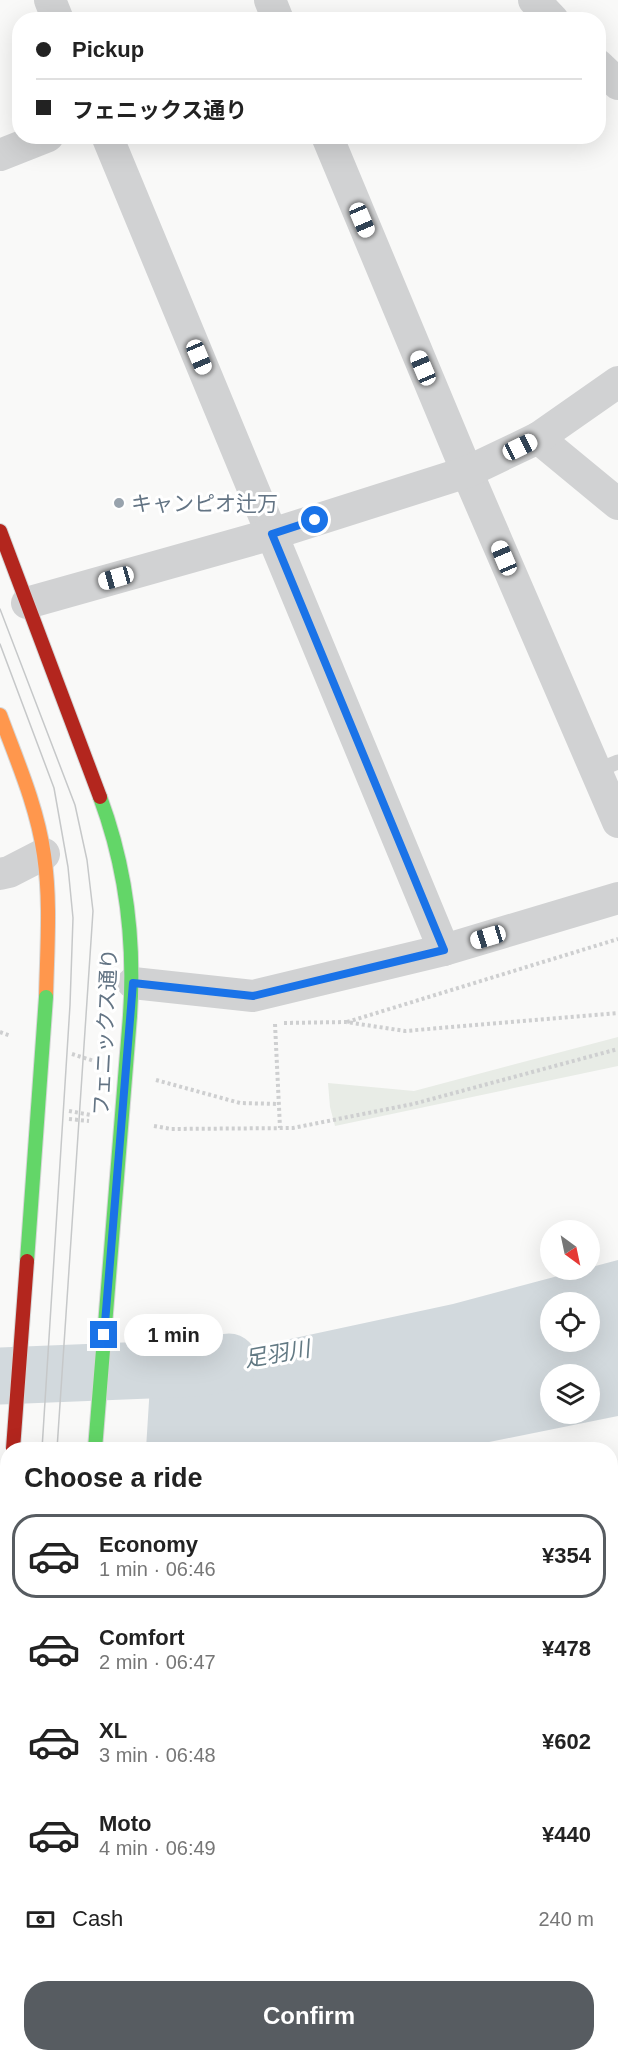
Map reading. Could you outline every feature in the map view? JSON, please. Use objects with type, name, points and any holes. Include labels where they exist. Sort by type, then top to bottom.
[{"type":"main road","name":"フェニックス通り","points":[[0,531],[110,823],[121,866],[131,930],[133,983],[96,1442]]},
{"type":"main road","points":[[0,715],[33,807],[44,854],[48,931],[46,998],[14,1442]]},
{"type":"street","points":[[534,0],[545,12]]},
{"type":"street","points":[[606,72],[618,84]]},
{"type":"street","points":[[0,155],[28,144]]},
{"type":"street","points":[[110,144],[444,950]]},
{"type":"street","points":[[330,144],[467,472],[607,766],[618,822]]},
{"type":"street","points":[[27,603],[272,534],[467,472],[538,438],[618,382]]},
{"type":"street","points":[[538,438],[618,504]]},
{"type":"street","points":[[0,874],[9,872],[44,854]]},
{"type":"street","points":[[133,983],[253,996],[444,950],[618,898]]},
{"type":"path","points":[[618,939],[346,1022],[405,1031],[618,1014]]},
{"type":"path","points":[[275,1023],[280,1128]]},
{"type":"path","points":[[148,1126],[171,1129],[293,1128],[413,1104],[618,1049]]},
{"type":"path","points":[[69,1111],[91,1115]]},
{"type":"path","points":[[69,1119],[91,1122]]},
{"type":"shaded area","points":[[618,1037],[618,1066],[335,1126],[330,1107],[328,1083],[414,1091]]},
{"type":"water","points":[[618,1260],[618,1416],[600,1420],[600,1364],[540,1364],[540,1424],[578,1424],[490,1442],[146,1442],[151,1369],[453,1304],[543,1280],[600,1280],[600,1265]]},
{"type":"waterway","name":"足羽川","points":[[0,1376],[198,1368],[229,1362]]},
{"type":"tram line","points":[[0,609],[75,805],[87,860],[93,911],[57,1442]]},
{"type":"tram line","points":[[0,644],[54,788],[68,867],[73,918],[70,1005],[42,1442]]},
{"type":"traffic: fast","points":[[100,797],[116,850],[127,905],[131,960],[130,1016]]},
{"type":"traffic: fast","points":[[27,1261],[46,997]]},
{"type":"traffic: fast","points":[[96,1442],[130,1016]]},
{"type":"traffic: slow","points":[[0,715],[31,801],[44,855],[48,908],[46,997]]},
{"type":"traffic: jam","points":[[0,531],[100,797]]},
{"type":"traffic: jam","points":[[14,1442],[27,1261]]},
{"type":"place","name":"キャンピオ辻万","points":[[119,503]]},
{"type":"route","points":[[104,1335],[133,983],[253,996],[444,950],[272,534],[315,520]]}]
